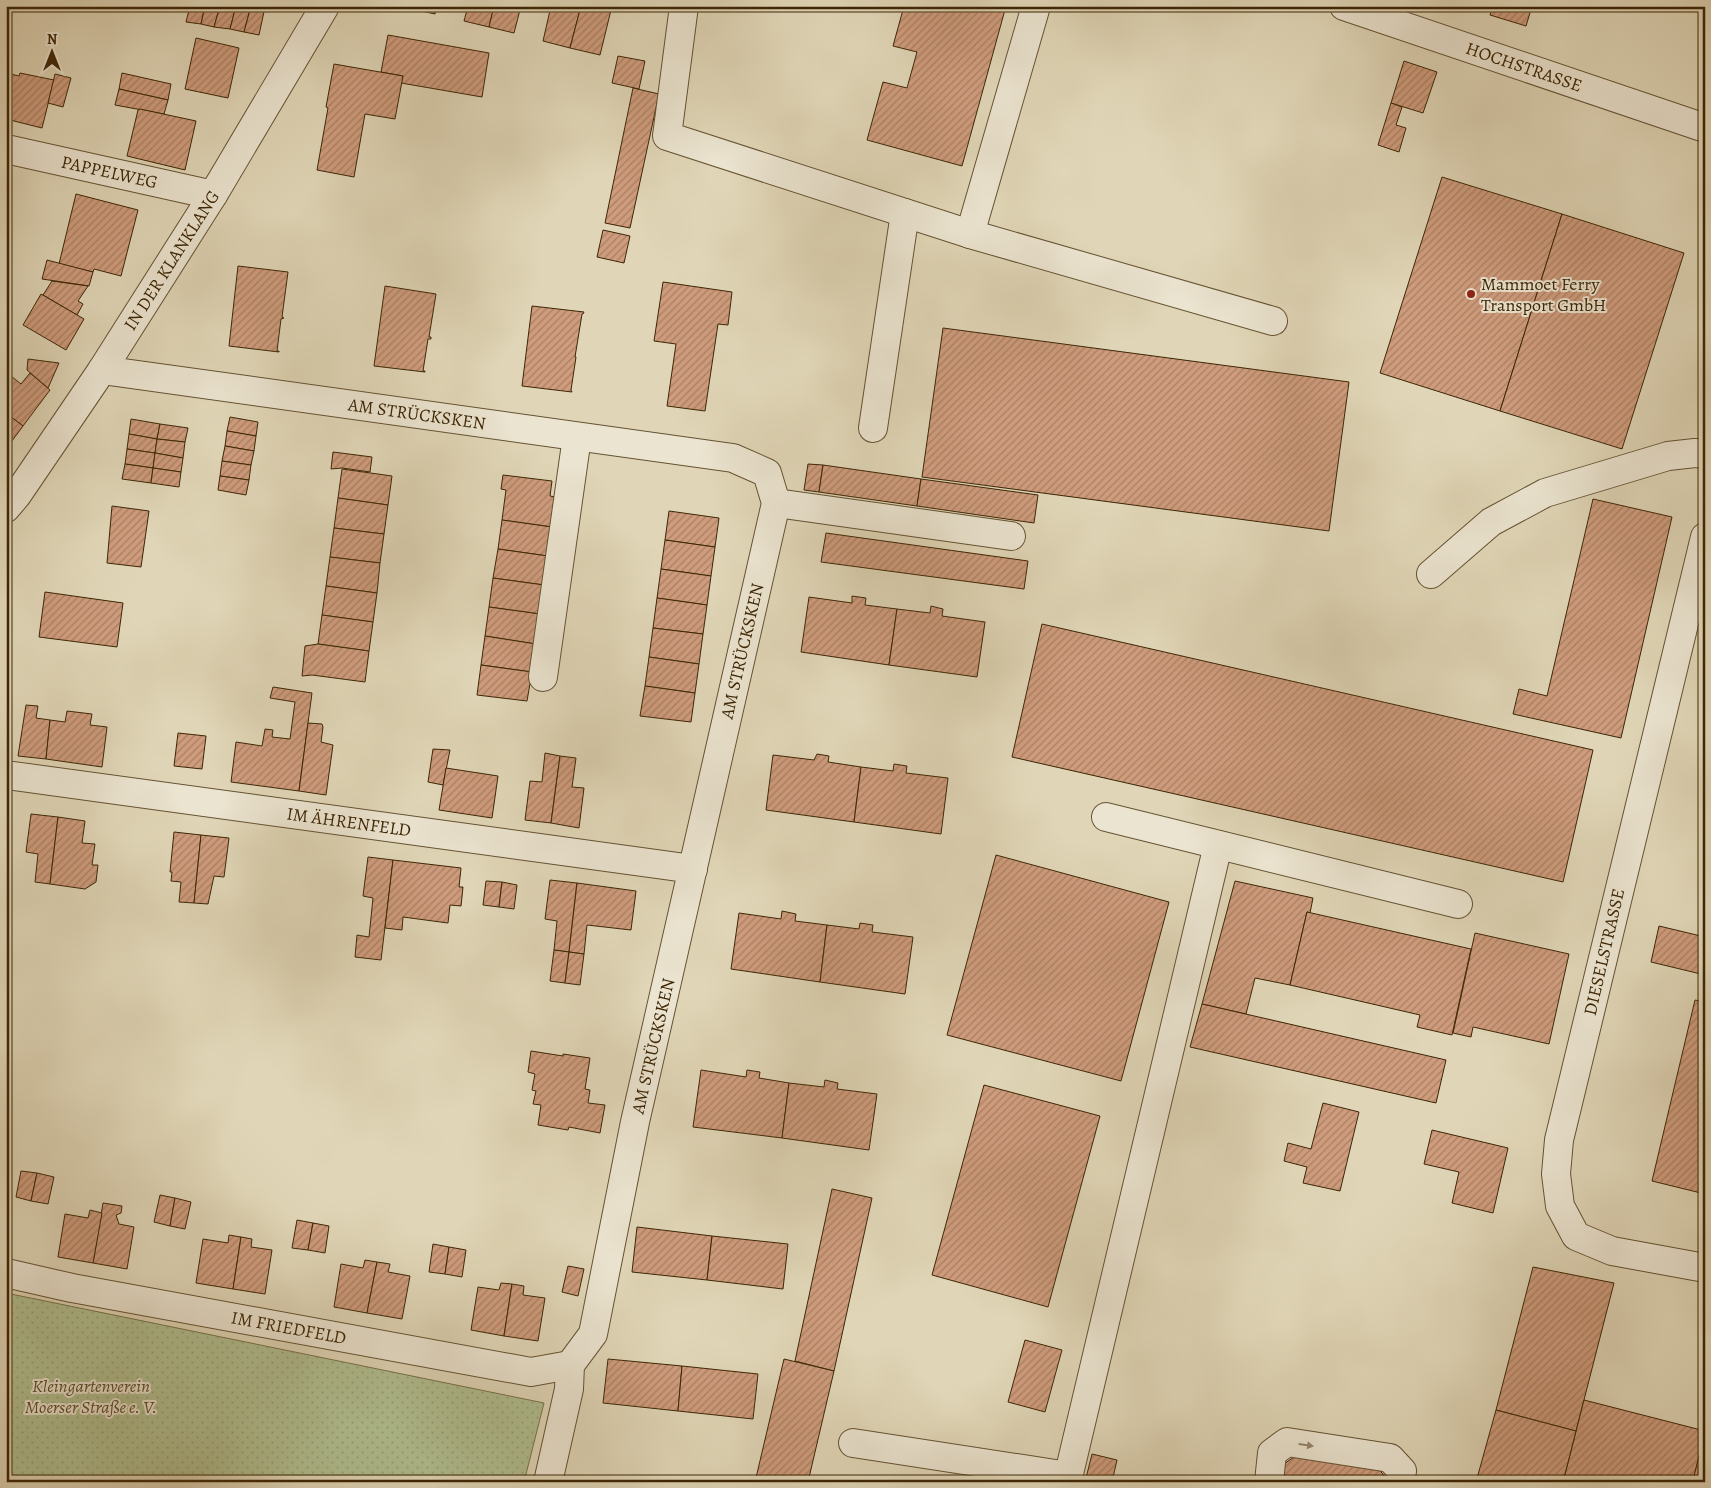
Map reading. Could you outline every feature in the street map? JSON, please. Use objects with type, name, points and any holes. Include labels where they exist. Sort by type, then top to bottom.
[{"type":"street","name":"IN DER KLANKLANG","points":[[10,499],[102,370],[213,195],[325,6]]},
{"type":"street","points":[[684,6],[668,136],[970,234],[1274,321]]},
{"type":"street","points":[[970,234],[1036,6]]},
{"type":"street","name":"HOCHSTRASSE","points":[[1344,6],[1705,128]]},
{"type":"street","name":"PAPPELWEG","points":[[6,149],[213,195]]},
{"type":"street","points":[[872,428],[905,213]]},
{"type":"street","name":"AM STRÜCKSKEN","points":[[102,370],[733,458],[767,473],[776,502],[635,1122],[593,1334],[570,1365]]},
{"type":"street","points":[[543,677],[577,437]]},
{"type":"street","points":[[1431,574],[1491,522],[1544,493],[1668,456],[1695,453],[1705,454]]},
{"type":"street","points":[[776,502],[1011,536]]},
{"type":"street","name":"DIESELSTRASSE","points":[[1705,537],[1559,1140],[1556,1174],[1560,1206],[1576,1236],[1612,1251],[1705,1268]]},
{"type":"street","name":"IM ÄHRENFELD","points":[[6,775],[693,869]]},
{"type":"street","points":[[1106,817],[1458,904]]},
{"type":"street","points":[[853,1443],[1068,1479],[1218,845]]},
{"type":"street","name":"IM FRIEDFELD","points":[[6,1274],[82,1290],[531,1372],[570,1365]]},
{"type":"street","points":[[548,1482],[569,1389],[570,1365]]},
{"type":"street","points":[[1269,1482],[1272,1453],[1287,1442],[1390,1458],[1402,1471],[1400,1482]]},
{"type":"green space","name":"Kleingartenverein Moerser Straße e. V.","points":[[6,1293],[544,1403],[524,1482],[6,1482]]},
{"type":"building","points":[[190,6],[205,6],[201,24],[186,22]]},
{"type":"building","points":[[205,6],[220,6],[214,27],[201,24]]},
{"type":"building","points":[[220,6],[236,6],[230,29],[214,27]]},
{"type":"building","points":[[236,6],[251,6],[244,32],[230,29]]},
{"type":"building","points":[[251,6],[265,7],[259,35],[244,32]]},
{"type":"building","points":[[408,6],[437,6],[435,14],[408,8]]},
{"type":"building","points":[[468,6],[494,6],[489,27],[464,21]]},
{"type":"building","points":[[494,6],[521,6],[514,33],[489,27]]},
{"type":"building","points":[[551,6],[581,6],[570,48],[543,41]]},
{"type":"building","points":[[581,6],[612,6],[600,55],[570,48]]},
{"type":"building","points":[[904,6],[1006,6],[962,166],[867,140],[883,82],[907,88],[917,52],[893,46]]},
{"type":"building","points":[[1493,6],[1532,6],[1526,26],[1490,15]]},
{"type":"building","points":[[388,35],[489,53],[482,97],[401,83],[403,76],[381,72]]},
{"type":"building","points":[[196,38],[239,48],[228,98],[185,89]]},
{"type":"building","points":[[618,56],[645,61],[639,89],[612,83]]},
{"type":"building","points":[[1404,61],[1437,72],[1423,113],[1391,103]]},
{"type":"building","points":[[334,64],[403,76],[395,119],[365,114],[354,177],[317,170]]},
{"type":"building","points":[[6,73],[19,76],[20,73],[54,80],[42,128],[6,119]]},
{"type":"building","points":[[122,73],[171,84],[168,100],[119,89]]},
{"type":"building","points":[[55,74],[71,78],[63,107],[48,103]]},
{"type":"building","points":[[633,88],[659,94],[630,228],[605,223]]},
{"type":"building","points":[[119,89],[168,100],[164,114],[115,105]]},
{"type":"building","points":[[1391,103],[1402,107],[1396,125],[1406,128],[1399,152],[1378,145]]},
{"type":"building","points":[[138,110],[196,121],[185,170],[127,156]]},
{"type":"building","name":"Mammoet Ferry Transport GmbH","points":[[1442,177],[1562,214],[1500,411],[1380,373]]},
{"type":"building","points":[[76,194],[138,210],[121,276],[94,269],[93,272],[59,264]]},
{"type":"building","points":[[1562,214],[1684,253],[1622,449],[1500,411]]},
{"type":"building","points":[[603,230],[630,236],[624,263],[597,257]]},
{"type":"building","points":[[47,260],[93,272],[89,286],[42,279]]},
{"type":"building","points":[[238,266],[288,272],[282,317],[284,318],[281,319],[277,351],[279,352],[229,346]]},
{"type":"building","points":[[52,281],[88,286],[78,301],[83,304],[77,315],[43,295]]},
{"type":"building","points":[[663,282],[732,292],[728,325],[718,324],[705,411],[667,406],[676,344],[654,341]]},
{"type":"building","points":[[385,286],[436,294],[429,337],[431,339],[428,339],[423,371],[425,372],[374,366]]},
{"type":"building","points":[[41,294],[84,319],[66,350],[23,325]]},
{"type":"building","points":[[532,306],[584,312],[582,314],[575,357],[572,392],[522,386]]},
{"type":"building","points":[[943,328],[1349,382],[1329,531],[922,477]]},
{"type":"building","points":[[28,359],[59,363],[48,388],[27,370]]},
{"type":"building","points":[[6,372],[21,384],[30,373],[50,390],[23,426],[6,413]]},
{"type":"building","points":[[6,413],[23,426],[6,449]]},
{"type":"building","points":[[230,417],[258,422],[256,436],[227,431]]},
{"type":"building","points":[[131,419],[160,424],[157,439],[129,434]]},
{"type":"building","points":[[160,424],[188,428],[185,442],[157,439]]},
{"type":"building","points":[[227,431],[256,436],[254,451],[225,446]]},
{"type":"building","points":[[129,434],[157,439],[155,453],[127,449]]},
{"type":"building","points":[[157,439],[185,442],[183,458],[155,453]]},
{"type":"building","points":[[225,446],[254,451],[251,465],[222,461]]},
{"type":"building","points":[[127,449],[155,453],[153,468],[125,464]]},
{"type":"building","points":[[333,452],[372,457],[370,472],[342,468],[331,469]]},
{"type":"building","points":[[155,453],[183,458],[181,472],[153,468]]},
{"type":"building","points":[[222,461],[251,465],[249,480],[220,476]]},
{"type":"building","points":[[125,464],[153,468],[151,483],[122,479]]},
{"type":"building","points":[[808,464],[823,465],[819,492],[804,490]]},
{"type":"building","points":[[823,465],[921,479],[917,506],[819,492]]},
{"type":"building","points":[[153,468],[181,472],[179,487],[151,483]]},
{"type":"building","points":[[342,469],[392,476],[388,505],[338,498]]},
{"type":"building","points":[[503,475],[552,481],[550,496],[556,497],[552,527],[502,520],[506,490],[501,489]]},
{"type":"building","points":[[220,476],[249,480],[246,495],[218,490]]},
{"type":"building","points":[[921,479],[1038,495],[1034,523],[917,506]]},
{"type":"building","points":[[338,498],[388,505],[384,534],[334,528]]},
{"type":"building","points":[[1593,499],[1672,517],[1621,738],[1513,714],[1519,689],[1547,696]]},
{"type":"building","points":[[112,506],[149,511],[141,567],[107,563]]},
{"type":"building","points":[[669,511],[719,518],[715,547],[665,540]]},
{"type":"building","points":[[502,520],[552,527],[548,556],[498,549]]},
{"type":"building","points":[[334,528],[384,534],[380,563],[330,557]]},
{"type":"building","points":[[826,533],[1028,561],[1024,589],[821,562]]},
{"type":"building","points":[[665,540],[715,547],[711,576],[661,569]]},
{"type":"building","points":[[498,549],[548,556],[544,585],[493,578]]},
{"type":"building","points":[[330,557],[380,563],[377,593],[326,586]]},
{"type":"building","points":[[661,569],[711,576],[707,605],[657,598]]},
{"type":"building","points":[[493,578],[544,585],[540,614],[489,607]]},
{"type":"building","points":[[326,586],[377,593],[373,622],[322,615]]},
{"type":"building","points":[[45,592],[123,603],[117,647],[39,637]]},
{"type":"building","points":[[852,596],[866,598],[865,605],[897,609],[889,665],[801,652],[809,597],[852,603]]},
{"type":"building","points":[[657,598],[707,605],[703,634],[653,628]]},
{"type":"building","points":[[931,606],[943,609],[942,616],[985,622],[977,677],[889,665],[897,609],[930,613]]},
{"type":"building","points":[[489,607],[540,614],[536,644],[485,636]]},
{"type":"building","points":[[322,615],[373,622],[369,651],[318,644]]},
{"type":"building","points":[[1042,624],[1593,750],[1563,882],[1012,757]]},
{"type":"building","points":[[653,628],[703,634],[699,664],[649,657]]},
{"type":"building","points":[[485,636],[536,644],[532,672],[481,665]]},
{"type":"building","points":[[318,644],[369,651],[365,682],[312,675],[302,676],[305,646]]},
{"type":"building","points":[[649,657],[699,664],[695,693],[645,686]]},
{"type":"building","points":[[481,665],[532,672],[527,701],[477,695]]},
{"type":"building","points":[[645,686],[695,693],[691,722],[640,716]]},
{"type":"building","points":[[273,687],[312,693],[299,791],[231,782],[236,742],[262,746],[265,729],[273,730],[272,737],[290,739],[295,702],[270,698]]},
{"type":"building","points":[[26,705],[38,706],[36,718],[50,720],[46,759],[18,756]]},
{"type":"building","points":[[67,711],[92,714],[90,725],[107,727],[102,767],[46,759],[50,720],[65,722]]},
{"type":"building","points":[[308,723],[322,724],[321,742],[333,745],[326,795],[299,791]]},
{"type":"building","points":[[178,733],[206,736],[202,769],[174,766]]},
{"type":"building","points":[[433,749],[450,750],[443,785],[428,782]]},
{"type":"building","points":[[545,753],[560,756],[551,823],[525,820],[530,781],[542,782]]},
{"type":"building","points":[[817,754],[829,756],[828,762],[861,767],[854,822],[766,810],[773,755],[814,760]]},
{"type":"building","points":[[560,756],[576,758],[572,787],[584,788],[579,828],[551,823]]},
{"type":"building","points":[[894,764],[907,766],[906,773],[948,778],[941,834],[854,822],[861,767],[893,771]]},
{"type":"building","points":[[446,768],[498,776],[492,818],[439,810]]},
{"type":"building","points":[[31,814],[58,817],[50,884],[35,882],[38,854],[26,852]]},
{"type":"building","points":[[58,817],[85,821],[82,843],[95,844],[92,865],[98,865],[96,882],[85,889],[50,884]]},
{"type":"building","points":[[174,832],[201,835],[194,903],[179,902],[181,882],[171,881],[172,872],[170,872]]},
{"type":"building","points":[[201,835],[229,838],[224,877],[214,876],[208,904],[194,903]]},
{"type":"building","points":[[996,855],[1169,902],[1121,1081],[947,1035]]},
{"type":"building","points":[[368,857],[393,860],[381,960],[355,957],[357,935],[369,937],[373,898],[363,896]]},
{"type":"building","points":[[393,860],[461,868],[459,887],[463,887],[461,906],[450,905],[448,923],[403,917],[402,930],[385,928]]},
{"type":"building","points":[[550,880],[577,883],[569,952],[554,950],[557,921],[545,919]]},
{"type":"building","points":[[486,881],[502,882],[499,907],[483,905]]},
{"type":"building","points":[[1235,881],[1313,898],[1310,913],[1307,912],[1290,985],[1255,978],[1246,1014],[1202,1004]]},
{"type":"building","points":[[502,882],[517,885],[514,909],[499,907]]},
{"type":"building","points":[[577,883],[636,891],[631,930],[587,925],[584,954],[569,952]]},
{"type":"building","points":[[782,911],[796,914],[795,921],[827,925],[820,982],[731,969],[739,913],[781,919]]},
{"type":"building","points":[[1307,912],[1471,949],[1452,1035],[1417,1027],[1420,1015],[1290,985]]},
{"type":"building","points":[[860,923],[873,925],[872,932],[913,937],[905,994],[820,982],[827,925],[859,929]]},
{"type":"building","points":[[1659,926],[1705,937],[1705,975],[1651,962]]},
{"type":"building","points":[[1475,933],[1569,954],[1549,1044],[1473,1027],[1471,1037],[1453,1033]]},
{"type":"building","points":[[554,950],[569,952],[565,983],[550,981]]},
{"type":"building","points":[[569,952],[584,954],[580,985],[565,983]]},
{"type":"building","points":[[1695,1000],[1705,1002],[1705,1194],[1652,1181]]},
{"type":"building","points":[[1202,1004],[1446,1060],[1436,1103],[1190,1047]]},
{"type":"building","points":[[531,1051],[590,1058],[585,1089],[590,1090],[588,1103],[605,1105],[600,1133],[569,1127],[568,1130],[538,1125],[541,1105],[533,1104],[536,1091],[532,1090],[535,1074],[528,1072]]},
{"type":"building","points":[[701,1070],[746,1077],[747,1070],[760,1072],[759,1078],[789,1083],[782,1138],[693,1127]]},
{"type":"building","points":[[825,1080],[838,1083],[837,1089],[877,1094],[869,1150],[782,1138],[789,1083],[824,1087]]},
{"type":"building","points":[[984,1085],[1100,1116],[1048,1307],[932,1275]]},
{"type":"building","points":[[1323,1103],[1359,1112],[1340,1191],[1303,1183],[1307,1167],[1284,1161],[1288,1143],[1311,1149]]},
{"type":"building","points":[[1432,1130],[1508,1148],[1493,1213],[1452,1203],[1459,1172],[1424,1164]]},
{"type":"building","points":[[21,1171],[37,1173],[31,1201],[16,1197]]},
{"type":"building","points":[[37,1173],[54,1177],[48,1204],[31,1201]]},
{"type":"building","points":[[832,1189],[872,1198],[834,1371],[795,1361]]},
{"type":"building","points":[[160,1195],[175,1198],[170,1226],[154,1222]]},
{"type":"building","points":[[175,1198],[191,1202],[185,1229],[170,1226]]},
{"type":"building","points":[[103,1203],[122,1206],[121,1213],[116,1215],[119,1224],[134,1227],[127,1269],[93,1263]]},
{"type":"building","points":[[90,1210],[102,1213],[93,1263],[58,1257],[65,1214],[88,1218]]},
{"type":"building","points":[[297,1220],[313,1223],[308,1250],[292,1248]]},
{"type":"building","points":[[313,1223],[329,1226],[325,1253],[308,1250]]},
{"type":"building","points":[[637,1227],[712,1236],[707,1280],[632,1272]]},
{"type":"building","points":[[229,1235],[241,1237],[233,1289],[196,1283],[203,1239],[228,1243]]},
{"type":"building","points":[[712,1236],[788,1244],[783,1289],[707,1280]]},
{"type":"building","points":[[241,1237],[252,1239],[251,1247],[272,1250],[265,1294],[233,1289]]},
{"type":"building","points":[[433,1244],[449,1247],[445,1274],[429,1272]]},
{"type":"building","points":[[449,1247],[466,1250],[462,1277],[445,1274]]},
{"type":"building","points":[[365,1260],[377,1262],[367,1313],[334,1307],[341,1264],[363,1268]]},
{"type":"building","points":[[377,1262],[390,1264],[388,1272],[410,1276],[402,1319],[367,1313]]},
{"type":"building","points":[[568,1266],[584,1269],[578,1296],[562,1292]]},
{"type":"building","points":[[1533,1267],[1614,1283],[1576,1431],[1496,1410]]},
{"type":"building","points":[[501,1283],[512,1284],[504,1336],[471,1330],[478,1287],[499,1290]]},
{"type":"building","points":[[512,1284],[524,1286],[523,1295],[545,1298],[538,1341],[504,1336]]},
{"type":"building","points":[[1025,1340],[1062,1350],[1045,1412],[1008,1402]]},
{"type":"building","points":[[608,1359],[682,1366],[678,1411],[603,1403]]},
{"type":"building","points":[[784,1359],[834,1371],[808,1482],[755,1482]]},
{"type":"building","points":[[682,1366],[758,1374],[753,1419],[678,1411]]},
{"type":"building","points":[[1584,1400],[1705,1431],[1693,1482],[1563,1482]]},
{"type":"building","points":[[1496,1410],[1576,1431],[1563,1482],[1476,1482]]},
{"type":"building","points":[[1092,1454],[1117,1460],[1112,1482],[1085,1482]]},
{"type":"building","points":[[1297,1455],[1376,1466],[1387,1479],[1386,1482],[1280,1482],[1281,1466]]},
{"type":"building","points":[[1699,1456],[1705,1457],[1705,1482],[1693,1480]]},
{"type":"place","name":"Mammoet Ferry Transport GmbH","points":[[1471,294]]}]
